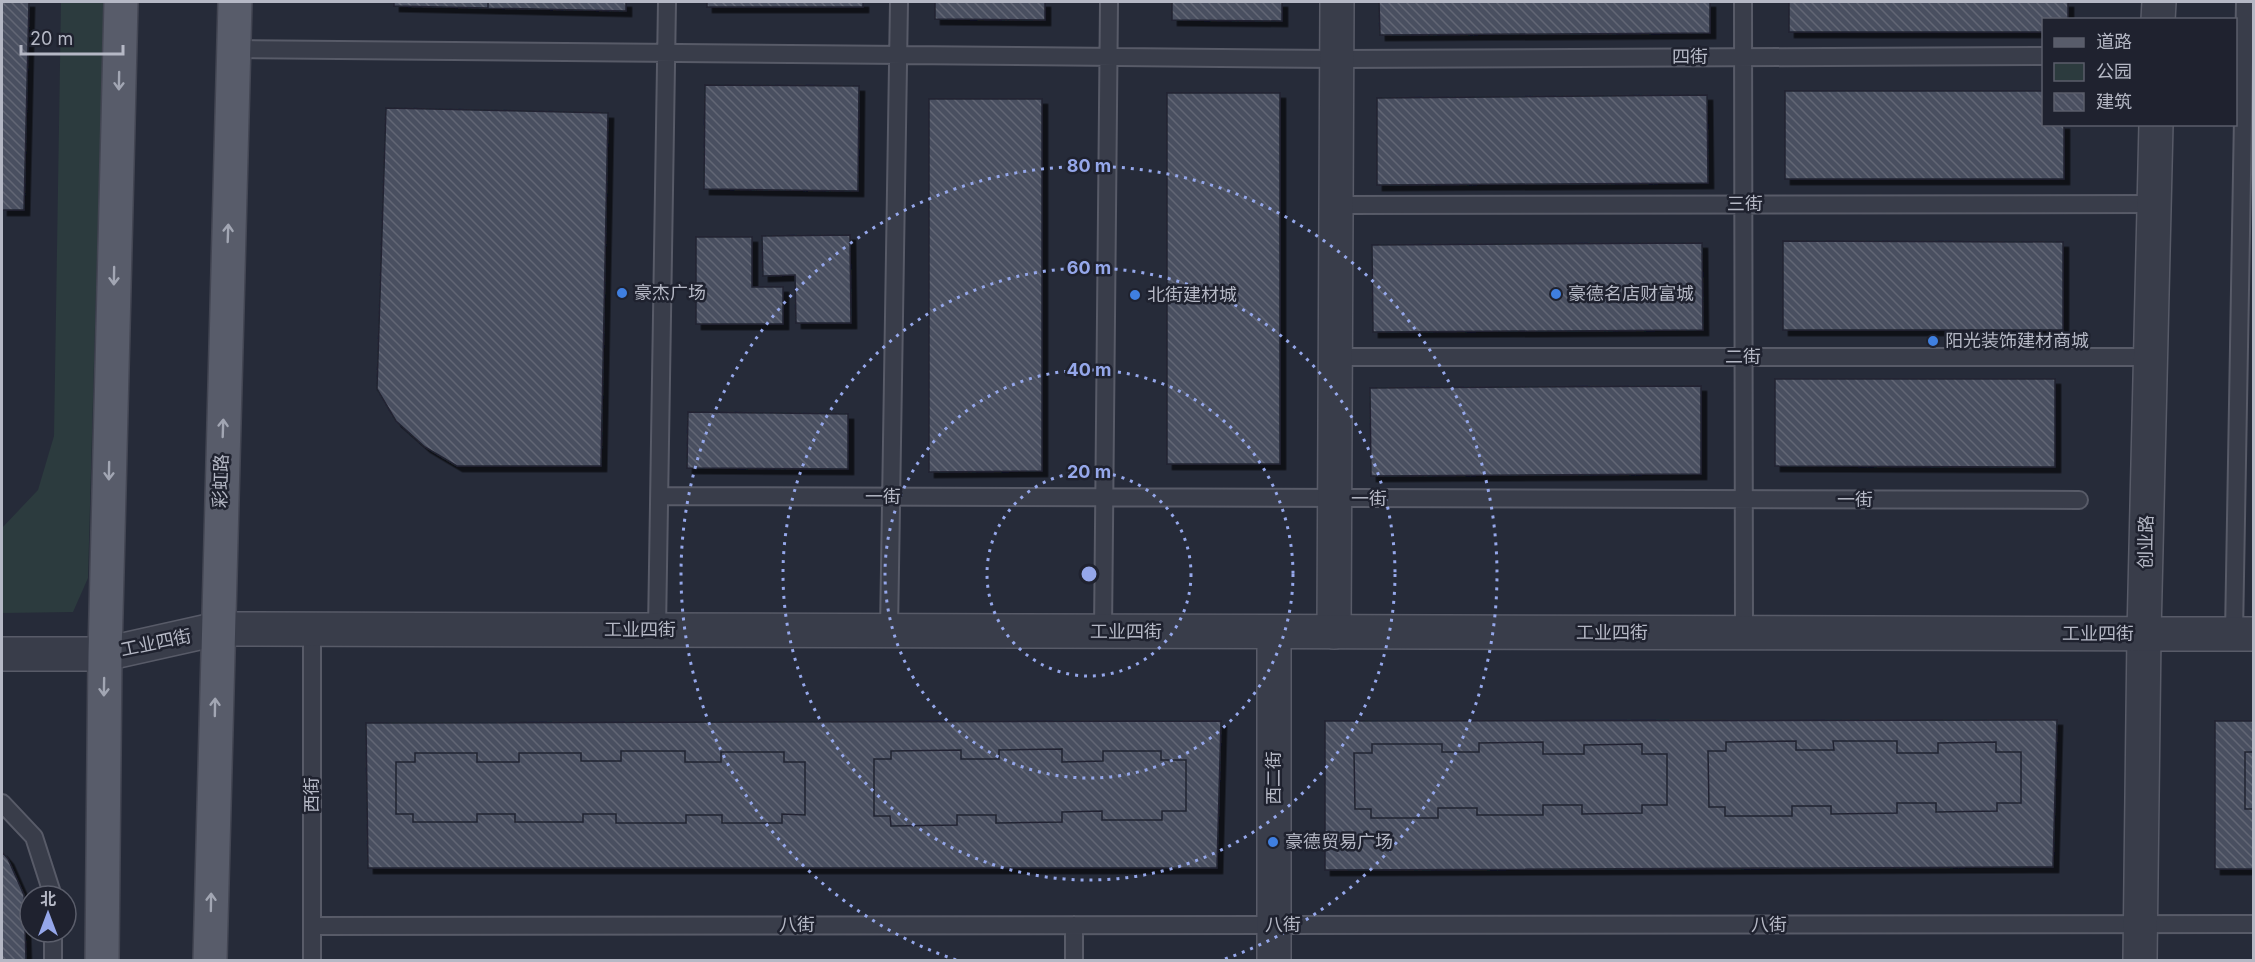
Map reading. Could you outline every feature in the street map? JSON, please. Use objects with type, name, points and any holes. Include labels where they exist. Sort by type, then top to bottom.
[{"type":"main road","points":[[102,960],[105,654],[122,2]]},
{"type":"main road","name":"彩虹路","points":[[210,960],[235,2]]},
{"type":"street","points":[[1334,632],[1337,2]]},
{"type":"street","points":[[2158,18],[2159,2]]},
{"type":"street","name":"创业路","points":[[2140,960],[2144,634],[2156,126]]},
{"type":"street","name":"工业四街","points":[[2,654],[105,654],[217,629],[2244,634]]},
{"type":"street","name":"西二街","points":[[1274,632],[1274,960]]},
{"type":"lane","points":[[657,630],[667,2]]},
{"type":"lane","points":[[889,631],[899,2]]},
{"type":"lane","points":[[1103,632],[1109,2]]},
{"type":"lane","points":[[1743,2],[1744,633]]},
{"type":"lane","points":[[2244,634],[2245,2]]},
{"type":"lane","name":"四街","points":[[233,49],[1337,59],[2042,56]]},
{"type":"lane","name":"三街","points":[[1336,205],[2154,204]]},
{"type":"lane","name":"二街","points":[[1335,357],[2150,357]]},
{"type":"lane","name":"一街","points":[[660,496],[2079,500]]},
{"type":"lane","name":"西街","points":[[312,629],[312,960]]},
{"type":"lane","points":[[2,802],[34,837],[49,884]]},
{"type":"lane","name":"八街","points":[[312,926],[2253,924]]},
{"type":"lane","points":[[1074,925],[1074,960]]},
{"type":"lane","points":[[53,944],[53,960]]},
{"type":"green space","points":[[61,2],[104,2],[88,578],[73,612],[2,613],[2,528],[38,490],[54,436]]},
{"type":"building","points":[[2,2],[29,2],[24,210],[2,210]]},
{"type":"building","points":[[394,2],[626,2],[626,11],[394,6]]},
{"type":"building","points":[[394,2],[488,2],[488,8],[394,6]]},
{"type":"building","points":[[707,2],[863,2],[863,7],[707,7]]},
{"type":"building","points":[[935,2],[1045,2],[1045,20],[935,19]]},
{"type":"building","points":[[1172,2],[1282,2],[1282,21],[1172,20]]},
{"type":"building","points":[[1379,2],[1710,2],[1710,33],[1380,35]]},
{"type":"building","points":[[1789,2],[2068,2],[2068,18],[2042,18],[2042,32],[1789,32]]},
{"type":"building","points":[[705,85],[859,86],[858,191],[704,189]]},
{"type":"building","points":[[1785,91],[2042,91],[2042,126],[2064,126],[2064,179],[1785,179]]},
{"type":"building","points":[[1167,93],[1280,93],[1280,464],[1167,464]]},
{"type":"building","points":[[1707,95],[1708,183],[1377,185],[1377,98]]},
{"type":"building","points":[[929,99],[1042,99],[1042,471],[929,472]]},
{"type":"building","points":[[386,108],[608,113],[601,466],[457,466],[425,447],[396,421],[377,389]]},
{"type":"building","points":[[850,235],[851,323],[796,323],[795,275],[763,276],[762,236]]},
{"type":"building","points":[[696,237],[752,237],[752,287],[783,287],[783,324],[696,324]]},
{"type":"building","points":[[1783,241],[2063,242],[2063,330],[1783,330]]},
{"type":"building","points":[[1702,243],[1703,330],[1373,332],[1372,245]]},
{"type":"building","points":[[1775,379],[2055,379],[2055,467],[1775,466]]},
{"type":"building","points":[[1701,386],[1701,474],[1371,476],[1370,388]]},
{"type":"building","points":[[688,412],[848,414],[848,469],[687,468]]},
{"type":"building","points":[[2057,720],[2053,867],[1325,870],[1325,721]]},
{"type":"building","points":[[1221,721],[1217,868],[368,868],[366,723]]},
{"type":"building","points":[[2215,721],[2254,721],[2254,869],[2215,869]]},
{"type":"building","points":[[1796,741],[1796,750],[1834,750],[1833,741],[1897,741],[1897,753],[1938,753],[1938,743],[1996,742],[1996,752],[2021,752],[2021,803],[1997,803],[1997,811],[1936,812],[1936,803],[1897,803],[1897,813],[1831,814],[1831,806],[1792,806],[1792,816],[1725,816],[1725,807],[1709,807],[1708,751],[1726,751],[1726,742]]},
{"type":"building","points":[[1543,742],[1543,754],[1584,754],[1584,745],[1642,744],[1642,754],[1667,754],[1667,805],[1642,805],[1642,813],[1582,814],[1582,805],[1543,805],[1543,815],[1477,815],[1477,808],[1438,808],[1438,818],[1371,818],[1371,809],[1355,809],[1354,753],[1372,753],[1372,744],[1442,744],[1442,752],[1479,752],[1479,743]]},
{"type":"building","points":[[1062,749],[1062,762],[1103,761],[1103,751],[1161,751],[1161,760],[1186,760],[1186,811],[1162,811],[1162,820],[1102,820],[1102,811],[1062,812],[1062,822],[996,823],[996,815],[957,815],[957,825],[891,826],[890,816],[874,816],[874,759],[891,759],[891,751],[961,750],[961,759],[999,759],[999,750]]},
{"type":"building","points":[[621,751],[685,751],[685,762],[721,762],[721,752],[784,752],[784,762],[805,762],[805,815],[782,814],[782,823],[722,823],[722,815],[686,815],[686,823],[616,823],[616,814],[583,814],[583,822],[515,822],[515,814],[477,814],[477,822],[413,822],[413,814],[396,814],[396,762],[415,762],[415,753],[477,753],[477,762],[519,762],[519,753],[581,753],[581,761],[621,761]]},
{"type":"building","points":[[2245,752],[2254,752],[2254,809],[2245,809]]},
{"type":"building","points":[[2,852],[8,859],[19,884],[18,944],[26,944],[26,960],[2,960]]},
{"type":"place","name":"豪杰广场","points":[[622,293]]},
{"type":"place","name":"豪德名店财富城","points":[[1556,294]]},
{"type":"place","name":"北街建材城","points":[[1135,295]]},
{"type":"place","name":"阳光装饰建材商城","points":[[1933,341]]},
{"type":"place","name":"豪德贸易广场","points":[[1273,842]]}]
